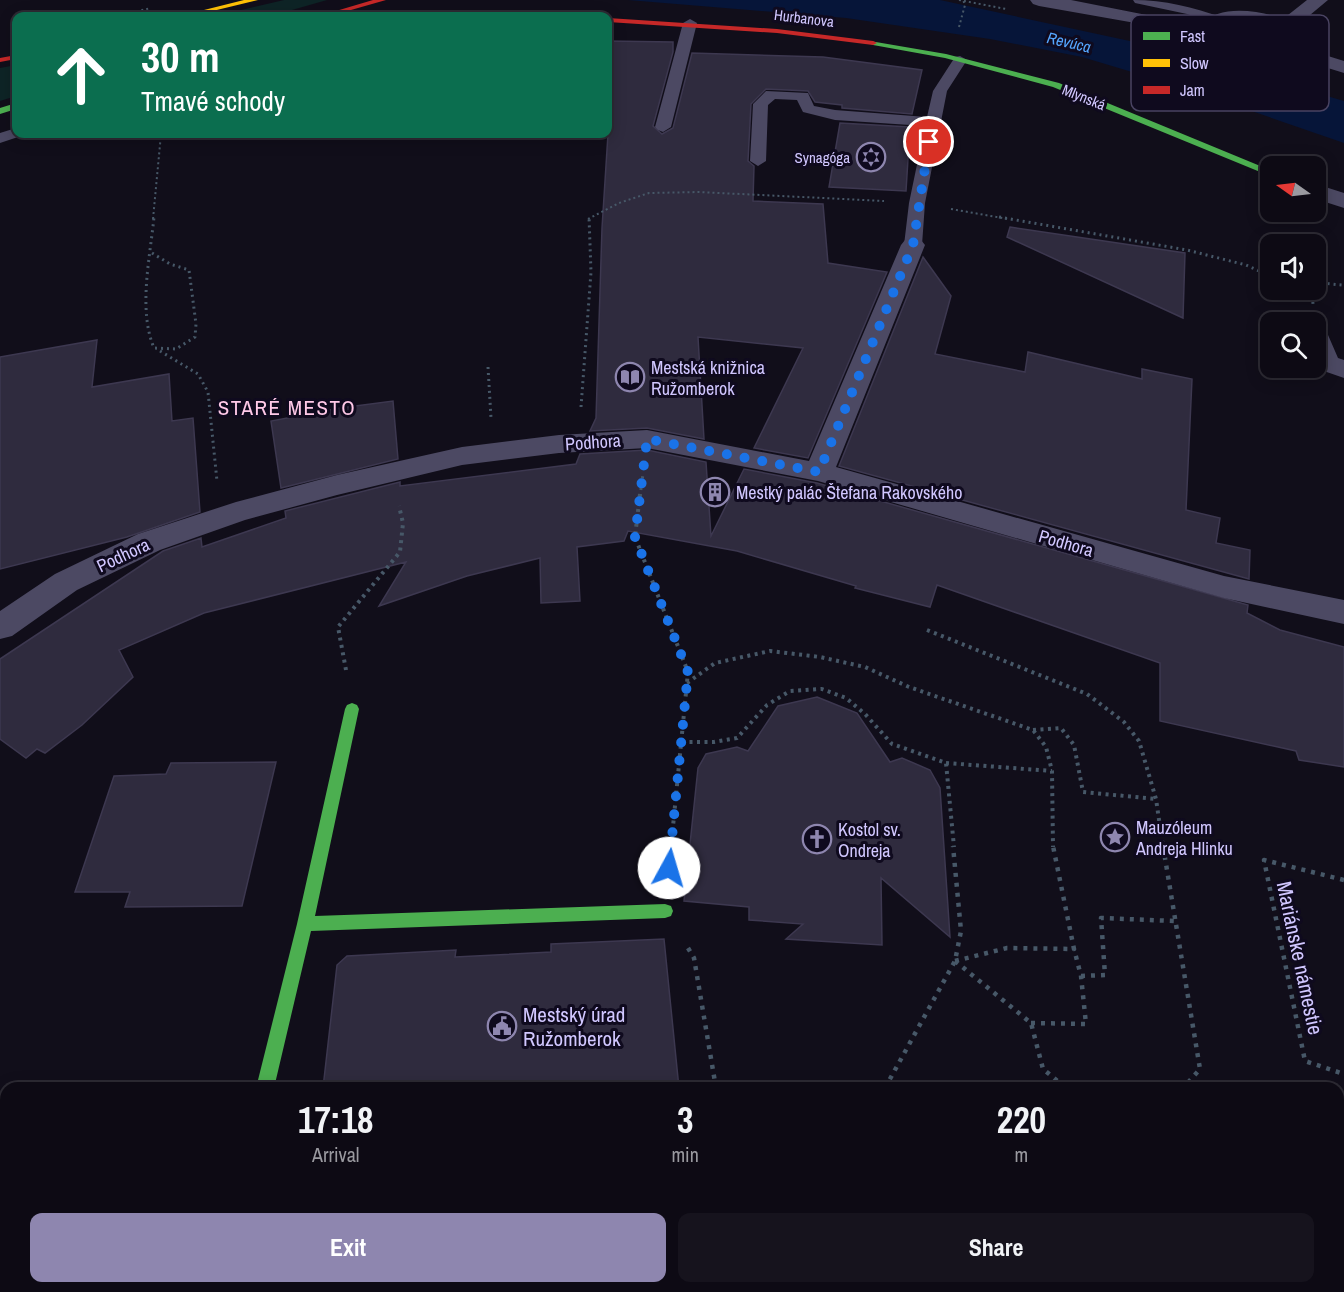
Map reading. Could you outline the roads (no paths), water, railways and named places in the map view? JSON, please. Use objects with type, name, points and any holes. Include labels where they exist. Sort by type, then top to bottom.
[{"type":"street","points":[[202,12],[254,0]]},
{"type":"street","points":[[338,12],[382,0]]},
{"type":"street","points":[[1040,0],[1131,16]]},
{"type":"street","points":[[1299,15],[1319,0]]},
{"type":"street","name":"Hurbanova","points":[[612,20],[690,23],[823,37],[915,50],[960,60]]},
{"type":"street","name":"Mlynská","points":[[960,60],[1056,85],[1260,169]]},
{"type":"street","points":[[1329,62],[1344,67]]},
{"type":"street","points":[[1326,195],[1344,201]]},
{"type":"street","points":[[819,472],[913,245]]},
{"type":"street","points":[[1326,360],[1327,363],[1344,370]]},
{"type":"street","name":"Podhora","points":[[0,627],[66,582],[149,542],[220,518],[337,485],[462,456],[578,443],[647,439],[819,472],[1224,587],[1344,612]]},
{"type":"street","points":[[266,1082],[305,924],[352,709]]},
{"type":"street","points":[[305,924],[665,911]]},
{"type":"lane","points":[[1140,0],[1191,11],[1196,15]]},
{"type":"lane","points":[[663,127],[690,23]]},
{"type":"lane","points":[[913,245],[917,204],[940,91],[960,60]]},
{"type":"lane","points":[[758,161],[761,104],[771,94],[803,96],[808,109],[835,115],[933,122]]},
{"type":"water","name":"Revúca","points":[[628,0],[940,0],[1131,41],[1131,72],[1082,57],[990,39],[846,18]]},
{"type":"water","points":[[1329,97],[1344,101],[1344,143],[1251,111],[1329,111]]},
{"type":"place","name":"Synagóga","points":[[871,157]]},
{"type":"place","name":"Mestská knižnica Ružomberok","points":[[630,377]]},
{"type":"place","name":"Mestký palác Štefana Rakovského","points":[[715,492]]},
{"type":"place","name":"Mauzóleum Andreja Hlinku","points":[[1115,837]]},
{"type":"place","name":"Kostol sv. Ondreja","points":[[817,839]]},
{"type":"place","name":"Mestský úrad Ružomberok","points":[[502,1026]]},
{"type":"district","name":"STARÉ MESTO","points":[[287,407]]}]
